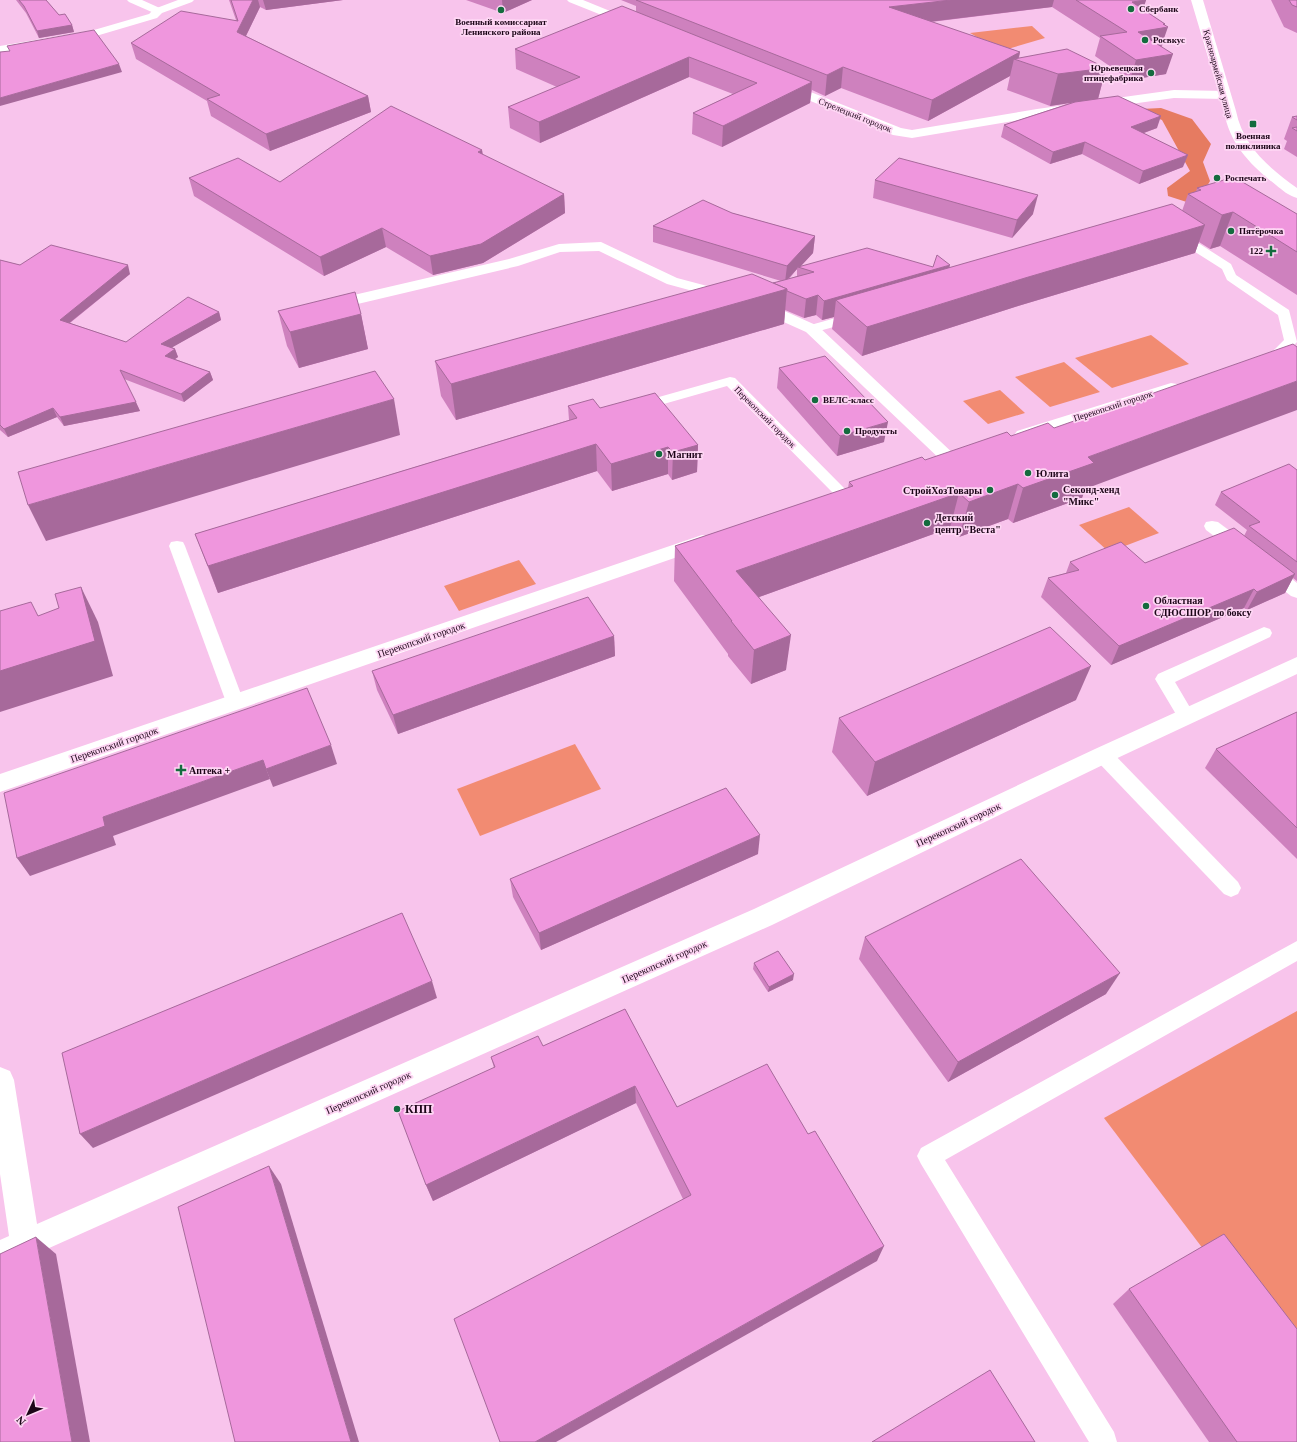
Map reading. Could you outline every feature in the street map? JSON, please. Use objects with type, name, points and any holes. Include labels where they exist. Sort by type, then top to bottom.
[{"type":"street","points":[[133,0],[158,11]]},
{"type":"street","points":[[0,50],[96,33],[152,16],[158,11],[188,0]]},
{"type":"street","points":[[573,0],[642,28]]},
{"type":"street","name":"Красноармейская улица","points":[[1197,0],[1230,111],[1231,121],[1247,150],[1265,169],[1297,194]]},
{"type":"street","name":"Стрелецкий городок","points":[[769,80],[898,132],[912,134],[1037,113],[1174,94],[1225,95]]},
{"type":"street","points":[[311,310],[514,263],[559,248],[601,246],[672,281],[754,303],[812,329],[956,456],[927,465]]},
{"type":"street","points":[[1269,357],[1292,365]]},
{"type":"street","name":"Перекопский городок","points":[[1006,440],[1189,382]]},
{"type":"street","name":"Перекопский городок","points":[[0,783],[722,534]]},
{"type":"street","name":"Перекопский городок","points":[[0,1080],[13,1249],[763,917],[1103,755],[1297,666]]},
{"type":"lane","points":[[1169,230],[1228,267],[1232,277],[1284,313],[1291,341],[1269,357]]},
{"type":"lane","points":[[812,329],[871,312]]},
{"type":"lane","name":"Перекопский городок","points":[[627,411],[730,381],[840,492]]},
{"type":"lane","points":[[1212,526],[1297,592]]},
{"type":"lane","points":[[177,546],[235,702]]},
{"type":"lane","points":[[1186,716],[1164,679],[1264,633]]},
{"type":"lane","points":[[1103,755],[1230,888]]},
{"type":"lane","points":[[1104,1442],[929,1156],[1297,950]]},
{"type":"shaded area","points":[[1032,26],[1045,38],[1001,51],[970,33]]},
{"type":"shaded area","points":[[1161,108],[1192,119],[1211,144],[1203,162],[1210,181],[1196,205],[1168,196],[1167,188],[1190,171],[1162,120],[1144,113],[1061,113]]},
{"type":"shaded area","points":[[1151,335],[1189,364],[1112,388],[1075,358]]},
{"type":"shaded area","points":[[1064,362],[1100,392],[1050,407],[1015,377]]},
{"type":"shaded area","points":[[1000,390],[1025,413],[988,424],[963,401]]},
{"type":"shaded area","points":[[1129,507],[1159,533],[1109,552],[1079,525]]},
{"type":"shaded area","points":[[519,560],[536,584],[459,611],[444,586]]},
{"type":"shaded area","points":[[575,744],[601,789],[480,836],[457,789]]},
{"type":"shaded area","points":[[1297,1011],[1297,1373],[1104,1118]]},
{"type":"building","points":[[19,0],[46,0],[59,15],[65,14],[72,25],[37,31],[24,6]]},
{"type":"building","points":[[231,0],[253,0],[237,32],[368,96],[266,134],[207,99],[220,95],[131,43],[181,11],[238,21]]},
{"type":"building","points":[[636,0],[951,0],[889,7],[1020,52],[932,100],[843,67],[827,75]]},
{"type":"building","points":[[1076,0],[1146,0],[1132,2],[1168,27],[1138,32],[1173,54],[1136,60],[1100,36],[1127,32]]},
{"type":"building","points":[[1289,0],[1297,0],[1297,7],[1292,5]]},
{"type":"building","points":[[622,6],[812,82],[723,126],[693,113],[757,83],[689,57],[539,122],[508,107],[580,77],[515,49]]},
{"type":"building","points":[[94,30],[119,64],[0,98],[0,52],[10,51],[7,46]]},
{"type":"building","points":[[1067,49],[1106,68],[1058,74],[1014,59]]},
{"type":"building","points":[[1118,96],[1161,116],[1131,127],[1188,155],[1143,171],[1085,142],[1053,152],[1004,125],[1075,102]]},
{"type":"building","points":[[391,106],[482,150],[478,152],[564,194],[481,244],[430,256],[382,228],[320,257],[189,178],[238,158],[280,182]]},
{"type":"building","points":[[899,158],[1038,195],[1017,220],[875,180]]},
{"type":"building","points":[[1234,177],[1297,214],[1297,252],[1233,212],[1222,215],[1188,194],[1201,190],[1197,188]]},
{"type":"building","points":[[703,200],[732,213],[815,236],[787,266],[653,226]]},
{"type":"building","points":[[1172,204],[1205,225],[1025,278],[867,327],[836,300]]},
{"type":"building","points":[[51,245],[128,265],[60,320],[126,342],[188,297],[219,312],[161,344],[175,349],[165,356],[210,372],[181,394],[120,370],[136,402],[60,417],[53,408],[4,429],[0,425],[0,260],[20,265]]},
{"type":"building","points":[[867,248],[933,267],[937,255],[950,265],[824,301],[818,295],[806,299],[773,283],[814,272],[798,267]]},
{"type":"building","points":[[752,274],[787,289],[451,384],[435,361]]},
{"type":"building","points":[[355,292],[361,314],[290,332],[278,311]]},
{"type":"building","points":[[1293,344],[1297,347],[1297,381],[1088,457],[1094,463],[1023,488],[1018,484],[969,502],[959,493],[736,571],[791,635],[754,650],[675,546],[853,486],[849,482],[922,457],[925,460],[1007,432],[1011,436],[1048,423],[1054,428]]},
{"type":"building","points":[[825,356],[888,422],[840,436],[779,368]]},
{"type":"building","points":[[375,371],[394,399],[28,505],[18,472]]},
{"type":"building","points":[[655,393],[698,445],[673,452],[668,447],[611,464],[596,444],[208,566],[195,534],[577,418],[568,406],[593,399],[600,408]]},
{"type":"building","points":[[1289,464],[1297,470],[1297,562],[1249,526],[1260,522],[1221,492]]},
{"type":"building","points":[[1234,528],[1295,574],[1257,592],[1254,589],[1119,646],[1048,578],[1079,570],[1070,562],[1121,542],[1145,563]]},
{"type":"building","points":[[81,587],[95,641],[0,671],[0,611],[31,602],[38,616],[59,608],[55,594]]},
{"type":"building","points":[[588,597],[614,636],[393,715],[372,671]]},
{"type":"building","points":[[1050,627],[1091,666],[875,762],[839,718]]},
{"type":"building","points":[[307,688],[331,745],[266,769],[263,760],[103,817],[105,826],[17,858],[4,793]]},
{"type":"building","points":[[1297,712],[1297,828],[1216,749]]},
{"type":"building","points":[[726,788],[760,835],[539,933],[510,879]]},
{"type":"building","points":[[1021,859],[1120,973],[958,1062],[865,937]]},
{"type":"building","points":[[402,913],[432,981],[80,1134],[62,1053]]},
{"type":"building","points":[[778,951],[794,974],[769,987],[754,963]]},
{"type":"building","points":[[625,1009],[677,1107],[767,1064],[808,1134],[815,1131],[884,1246],[535,1442],[500,1442],[454,1319],[691,1195],[635,1086],[426,1185],[398,1111],[495,1067],[491,1057],[538,1036],[543,1046]]},
{"type":"building","points":[[269,1166],[351,1442],[235,1442],[178,1207]]},
{"type":"building","points":[[1224,1234],[1297,1329],[1297,1442],[1237,1442],[1129,1289]]},
{"type":"building","points":[[36,1237],[72,1442],[0,1442],[0,1254]]},
{"type":"building","points":[[990,1370],[1035,1442],[872,1442]]},
{"type":"place","name":"Сбербанк","points":[[1131,9]]},
{"type":"place","name":"Военный комиссариат Ленинского района","points":[[501,10]]},
{"type":"place","name":"Росвкус","points":[[1145,40]]},
{"type":"place","name":"Юрьевецкая птицефабрика","points":[[1151,73]]},
{"type":"place","name":"Военная поликлиника","points":[[1253,124]]},
{"type":"place","name":"Роспечать","points":[[1217,178]]},
{"type":"place","name":"Пятёрочка","points":[[1231,231]]},
{"type":"place","name":"122","points":[[1271,251]]},
{"type":"place","name":"ВЕЛС-класс","points":[[815,400]]},
{"type":"place","name":"Продукты","points":[[847,431]]},
{"type":"place","name":"Магнит","points":[[659,454]]},
{"type":"place","name":"Юлита","points":[[1028,473]]},
{"type":"place","name":"СтройХозТовары","points":[[990,490]]},
{"type":"place","name":"Секонд-хенд \"Микс\"","points":[[1055,495]]},
{"type":"place","name":"Детский центр \"Веста\"","points":[[927,523]]},
{"type":"place","name":"Областная СДЮСШОР по боксу","points":[[1146,606]]},
{"type":"place","name":"Аптека +","points":[[181,770]]},
{"type":"place","name":"КПП","points":[[397,1109]]}]
